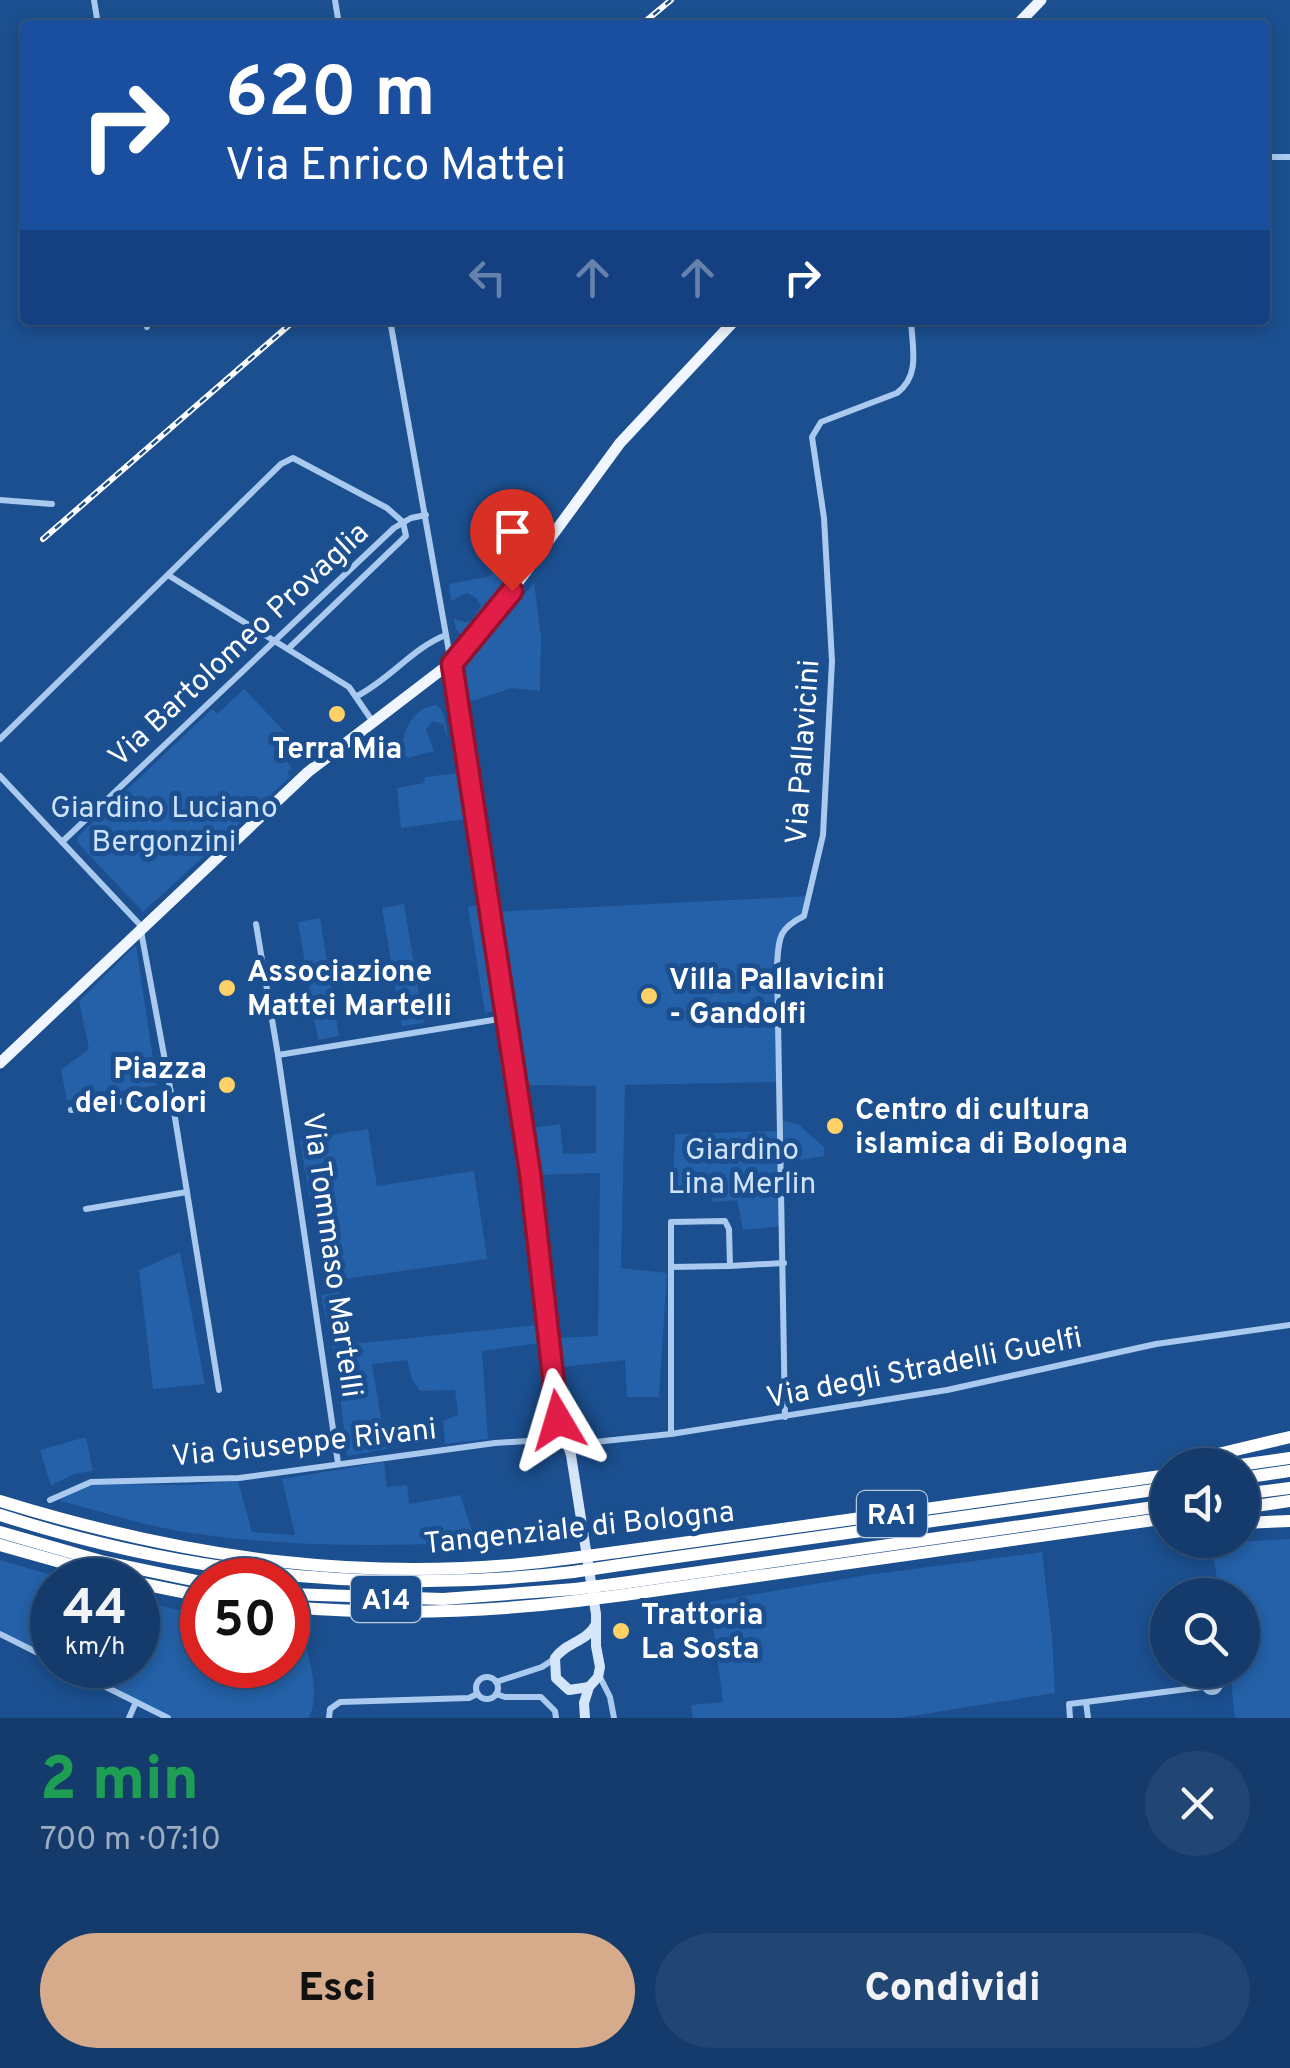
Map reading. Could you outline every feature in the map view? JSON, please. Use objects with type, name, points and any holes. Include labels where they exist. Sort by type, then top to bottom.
[{"type":"highway","points":[[1244,1448],[1290,1437]]},
{"type":"highway","points":[[1260,1462],[1290,1458]]},
{"type":"highway","points":[[1076,1488],[1099,1479],[1150,1470]]},
{"type":"highway","points":[[1260,1475],[1290,1471]]},
{"type":"highway","name":"Tangenziale di Bologna","points":[[0,1497],[138,1539],[237,1558],[350,1568],[446,1569],[572,1565],[619,1559],[1150,1478]]},
{"type":"highway","points":[[1260,1492],[1290,1488]]},
{"type":"highway","points":[[619,1559],[1150,1490]]},
{"type":"highway","points":[[1260,1505],[1290,1501]]},
{"type":"highway","name":"A14","points":[[310,1595],[443,1599],[576,1595],[1150,1508]]},
{"type":"highway","name":"A14","points":[[0,1514],[149,1556],[267,1575],[389,1582],[486,1580],[572,1565]]},
{"type":"highway","points":[[1260,1522],[1290,1520]]},
{"type":"highway","name":"RA1","points":[[623,1589],[1150,1521]]},
{"type":"highway","points":[[1128,1524],[1150,1526]]},
{"type":"highway","points":[[0,1532],[101,1561],[180,1577]]},
{"type":"highway","points":[[0,1549],[30,1560]]},
{"type":"highway","points":[[310,1607],[429,1612],[576,1595]]},
{"type":"main road","points":[[1022,20],[1039,1]]},
{"type":"main road","points":[[0,1063],[314,768],[452,664],[497,612],[620,443],[729,325]]},
{"type":"main road","points":[[452,664],[530,1173],[556,1413],[566,1440],[586,1543],[596,1624],[599,1673],[590,1686],[582,1718]]},
{"type":"main road","points":[[582,1718],[569,1690],[556,1678],[555,1658],[561,1650],[588,1636],[596,1624]]},
{"type":"main road","points":[[574,1644],[587,1646],[597,1656]]},
{"type":"main road","points":[[569,1690],[590,1686]]},
{"type":"street","points":[[391,325],[452,664]]},
{"type":"street","name":"Via Pallavicini","points":[[785,1416],[777,965],[779,938],[786,925],[804,916],[823,835],[832,661],[824,518],[812,436],[820,422],[898,393],[906,386],[913,377],[911,325]]},
{"type":"street","points":[[0,739],[281,464],[293,458],[368,496],[403,522]]},
{"type":"street","points":[[0,500],[52,504]]},
{"type":"street","name":"Via Bartolomeo Provaglia","points":[[62,842],[403,522],[426,515]]},
{"type":"street","name":"Via Bartolomeo Provaglia","points":[[288,649],[406,536],[403,522]]},
{"type":"street","points":[[168,575],[349,687],[374,723]]},
{"type":"street","points":[[357,696],[446,635]]},
{"type":"street","points":[[0,776],[142,929],[220,1390]]},
{"type":"street","name":"Via Tommaso Martelli","points":[[256,924],[338,1463]]},
{"type":"street","points":[[278,1055],[505,1018]]},
{"type":"street","points":[[70,1110],[171,1093]]},
{"type":"street","points":[[86,1209],[187,1192]]},
{"type":"street","points":[[670,1434],[671,1222],[725,1221],[729,1229],[730,1266]]},
{"type":"street","points":[[671,1267],[784,1263]]},
{"type":"street","name":"Via degli Stradelli Guelfi","points":[[566,1440],[585,1443],[670,1434],[785,1416],[1015,1378],[1156,1344],[1290,1325]]},
{"type":"street","name":"Via Giuseppe Rivani","points":[[50,1500],[91,1482],[240,1478],[507,1442],[566,1440]]},
{"type":"street","points":[[0,1634],[30,1649]]},
{"type":"street","points":[[496,1682],[555,1658]]},
{"type":"street","points":[[534,1669],[556,1678]]},
{"type":"street","points":[[599,1673],[614,1718]]},
{"type":"street","points":[[496,1682],[490,1677],[482,1678],[476,1683],[478,1694],[486,1699],[496,1694],[540,1697],[556,1716]]},
{"type":"street","points":[[496,1682],[496,1694]]},
{"type":"street","points":[[590,1686],[603,1691],[611,1701]]},
{"type":"street","points":[[108,1688],[168,1718]]},
{"type":"street","points":[[1070,1718],[1069,1704],[1196,1688]]},
{"type":"street","points":[[329,1718],[332,1706],[340,1702],[469,1698],[478,1694]]},
{"type":"street","points":[[129,1718],[136,1702]]},
{"type":"street","points":[[1086,1702],[1088,1718]]},
{"type":"green space","points":[[493,571],[510,580],[468,633],[462,635],[456,630],[454,618],[471,621],[481,606],[467,593],[451,601],[449,584],[491,576]]},
{"type":"green space","points":[[534,583],[541,637],[540,691],[512,688],[469,702],[461,668]]},
{"type":"green space","name":"Giardino Luciano Bergonzini","points":[[244,689],[291,738],[277,749],[292,768],[287,772],[290,777],[143,912],[77,842],[78,836],[212,709],[217,714]]},
{"type":"green space","points":[[437,705],[444,714],[448,740],[443,724],[433,721],[426,729],[434,751],[408,758],[400,752],[411,721],[421,711]]},
{"type":"green space","points":[[459,773],[466,819],[401,828],[397,788],[424,783],[425,777]]},
{"type":"green space","points":[[809,896],[804,916],[779,938],[782,1079],[625,1085],[621,1268],[667,1273],[659,1397],[627,1397],[625,1360],[561,1367],[559,1338],[598,1336],[600,1173],[538,1175],[532,1128],[560,1124],[563,1154],[596,1153],[596,1086],[521,1085],[493,912]]},
{"type":"green space","points":[[404,904],[424,1023],[402,1026],[382,908]]},
{"type":"green space","points":[[478,905],[495,1011],[485,1013],[468,907]]},
{"type":"green space","points":[[320,918],[339,1036],[318,1040],[298,922]]},
{"type":"green space","points":[[136,945],[157,1085],[67,1101],[61,1070],[89,1049],[79,1001]]},
{"type":"green space","points":[[783,1120],[799,1125],[824,1147],[824,1156],[784,1163]]},
{"type":"green space","points":[[368,1129],[377,1186],[474,1171],[487,1259],[324,1282],[300,1140]]},
{"type":"green space","name":"Giardino Lina Merlin","points":[[781,1131],[783,1226],[743,1230],[737,1200],[712,1202],[712,1185],[673,1186],[675,1134]]},
{"type":"green space","points":[[180,1252],[205,1384],[153,1389],[139,1270]]},
{"type":"green space","points":[[340,1292],[346,1303],[352,1344],[537,1325],[540,1343],[482,1351],[488,1439],[445,1444],[443,1421],[458,1415],[455,1390],[420,1391],[407,1360],[372,1364],[386,1449],[347,1456],[337,1369],[321,1295]]},
{"type":"green space","points":[[86,1437],[93,1471],[73,1474],[51,1486],[40,1450]]},
{"type":"green space","points":[[384,1462],[387,1487],[407,1485],[409,1504],[460,1495],[476,1543],[358,1545],[241,1539],[163,1528],[59,1501],[82,1487],[96,1484],[238,1481],[252,1532],[295,1535],[282,1479]]},
{"type":"green space","points":[[1290,1539],[1290,1718],[1235,1718],[1232,1688],[1260,1688],[1260,1578],[1217,1578],[1214,1558],[1260,1558],[1260,1541]]},
{"type":"green space","points":[[1042,1552],[1055,1693],[899,1718],[693,1718],[691,1705],[723,1702],[710,1602],[867,1575]]},
{"type":"green space","points":[[0,1560],[30,1569],[30,1646],[0,1630]]},
{"type":"green space","points":[[160,1606],[180,1610],[180,1688],[310,1688],[310,1665],[314,1695],[309,1718],[168,1718],[112,1688],[160,1688]]},
{"type":"railway","points":[[647,20],[671,0]]},
{"type":"railway","points":[[43,539],[289,325]]},
{"type":"place","name":"Terra Mia","points":[[337,714]]},
{"type":"place","name":"Associazione Mattei Martelli","points":[[227,988]]},
{"type":"place","name":"Villa Pallavicini - Gandolfi","points":[[649,996]]},
{"type":"place","name":"Piazza dei Colori","points":[[227,1085]]},
{"type":"place","name":"Centro di cultura islamica di Bologna","points":[[835,1126]]},
{"type":"place","name":"Trattoria La Sosta","points":[[621,1631]]},
{"type":"route","points":[[512,591],[452,664],[530,1173],[558,1420]]}]
